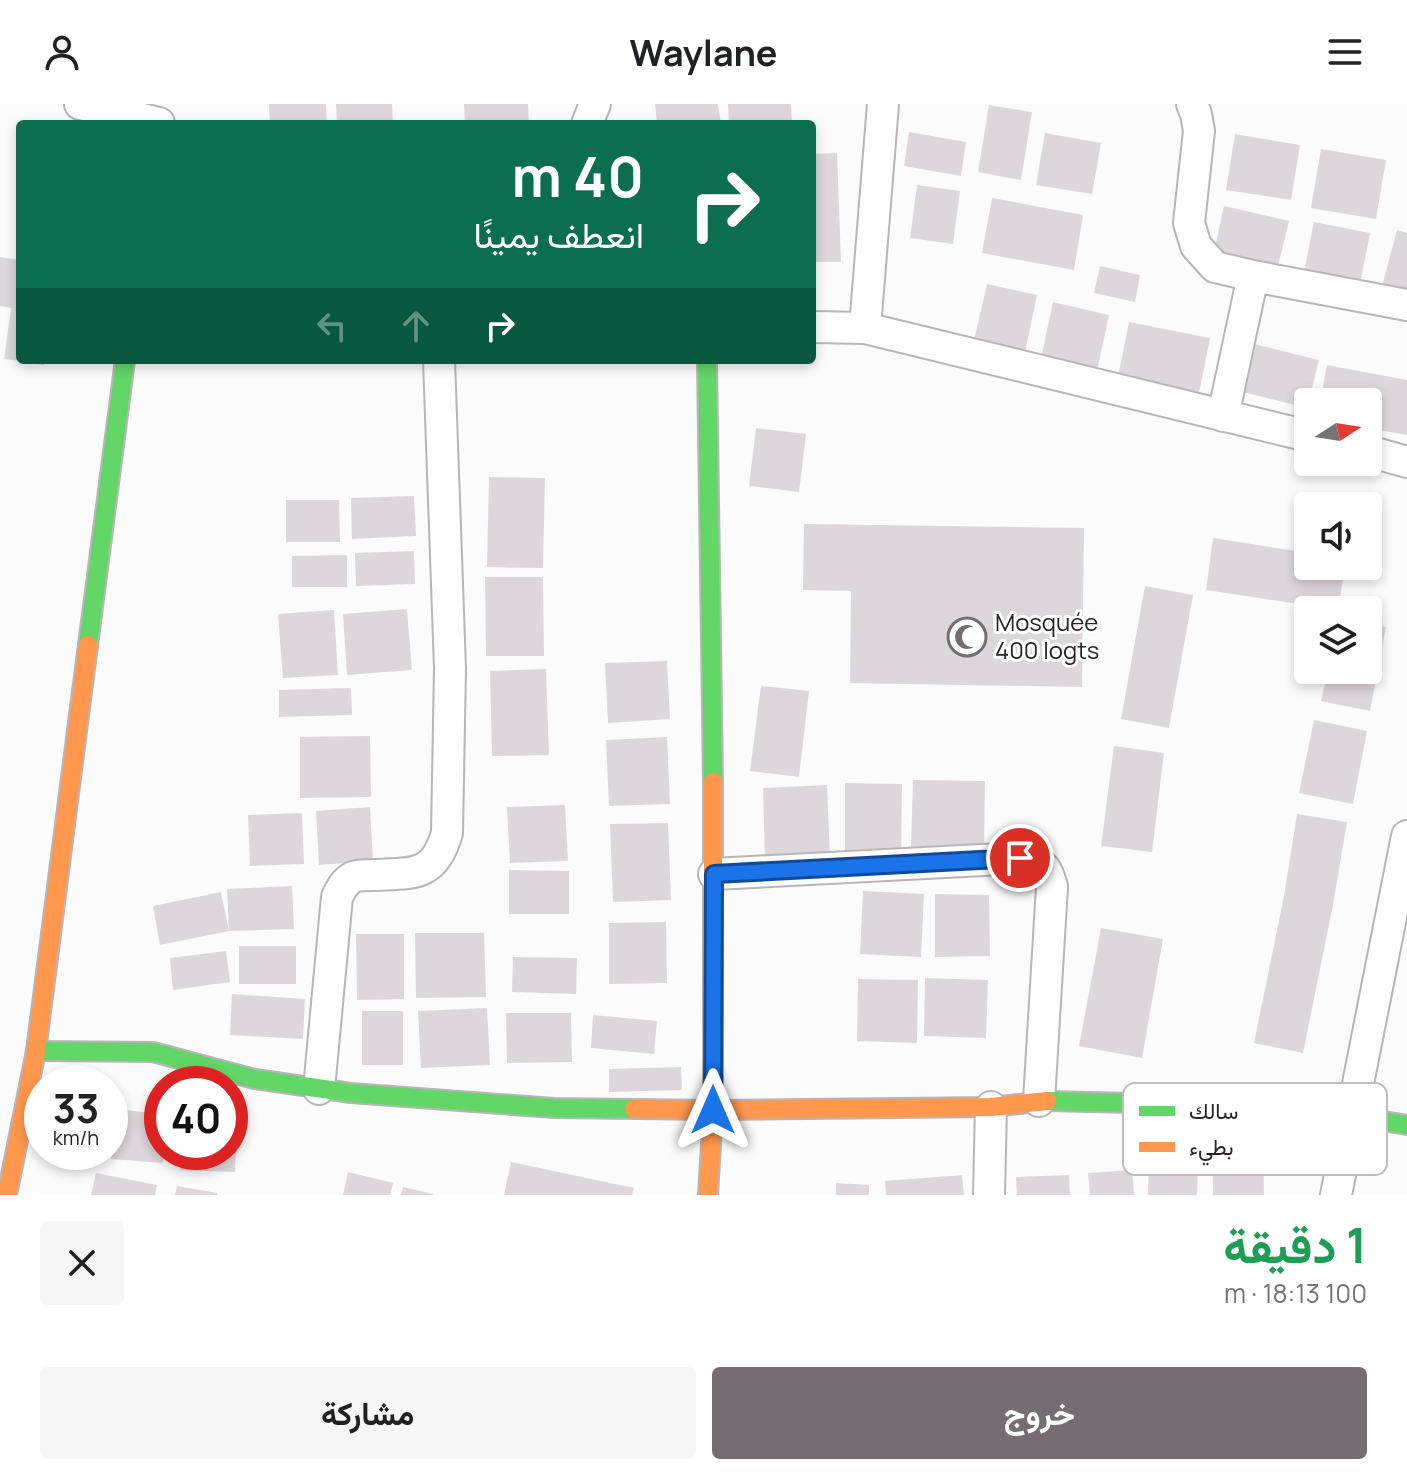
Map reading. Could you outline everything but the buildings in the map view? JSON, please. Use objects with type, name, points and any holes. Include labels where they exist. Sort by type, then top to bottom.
[{"type":"street","points":[[80,104],[159,114]]},
{"type":"street","points":[[865,328],[883,104]]},
{"type":"street","points":[[1192,104],[1199,131],[1189,223],[1196,246],[1215,267],[1407,305]]},
{"type":"street","points":[[1223,416],[1253,276]]},
{"type":"street","points":[[816,327],[865,328],[1294,433]]},
{"type":"street","points":[[7,1195],[36,1051],[124,364]]},
{"type":"street","points":[[319,1089],[337,897],[344,884],[355,876],[424,869],[442,851],[447,833],[450,668],[439,364]]},
{"type":"street","points":[[707,364],[714,874],[713,1110],[708,1195]]},
{"type":"street","points":[[1382,455],[1407,462]]},
{"type":"street","points":[[1358,1083],[1407,836]]},
{"type":"street","points":[[714,874],[1020,858],[1036,861],[1047,870],[1052,887],[1039,1101]]},
{"type":"street","points":[[36,1051],[153,1052],[255,1079],[319,1089],[554,1108],[713,1110],[991,1107],[1039,1101],[1123,1103]]},
{"type":"street","points":[[989,1195],[991,1107]]},
{"type":"street","points":[[1387,1121],[1407,1125]]},
{"type":"street","points":[[1336,1195],[1340,1175]]},
{"type":"traffic: fast","points":[[88,645],[124,364]]},
{"type":"traffic: fast","points":[[707,364],[713,782]]},
{"type":"traffic: fast","points":[[36,1051],[153,1052],[255,1079],[351,1093],[554,1108],[634,1109]]},
{"type":"traffic: fast","points":[[1047,1101],[1123,1103]]},
{"type":"traffic: fast","points":[[1387,1122],[1407,1125]]},
{"type":"traffic: slow","points":[[7,1195],[36,1051],[88,645]]},
{"type":"traffic: slow","points":[[708,1195],[713,1110],[713,782]]},
{"type":"traffic: slow","points":[[634,1109],[991,1107],[1047,1101]]},
{"type":"place","name":"Mosquée 400 logts","points":[[967,637]]},
{"type":"route","points":[[713,1110],[714,874],[1020,858]]}]
